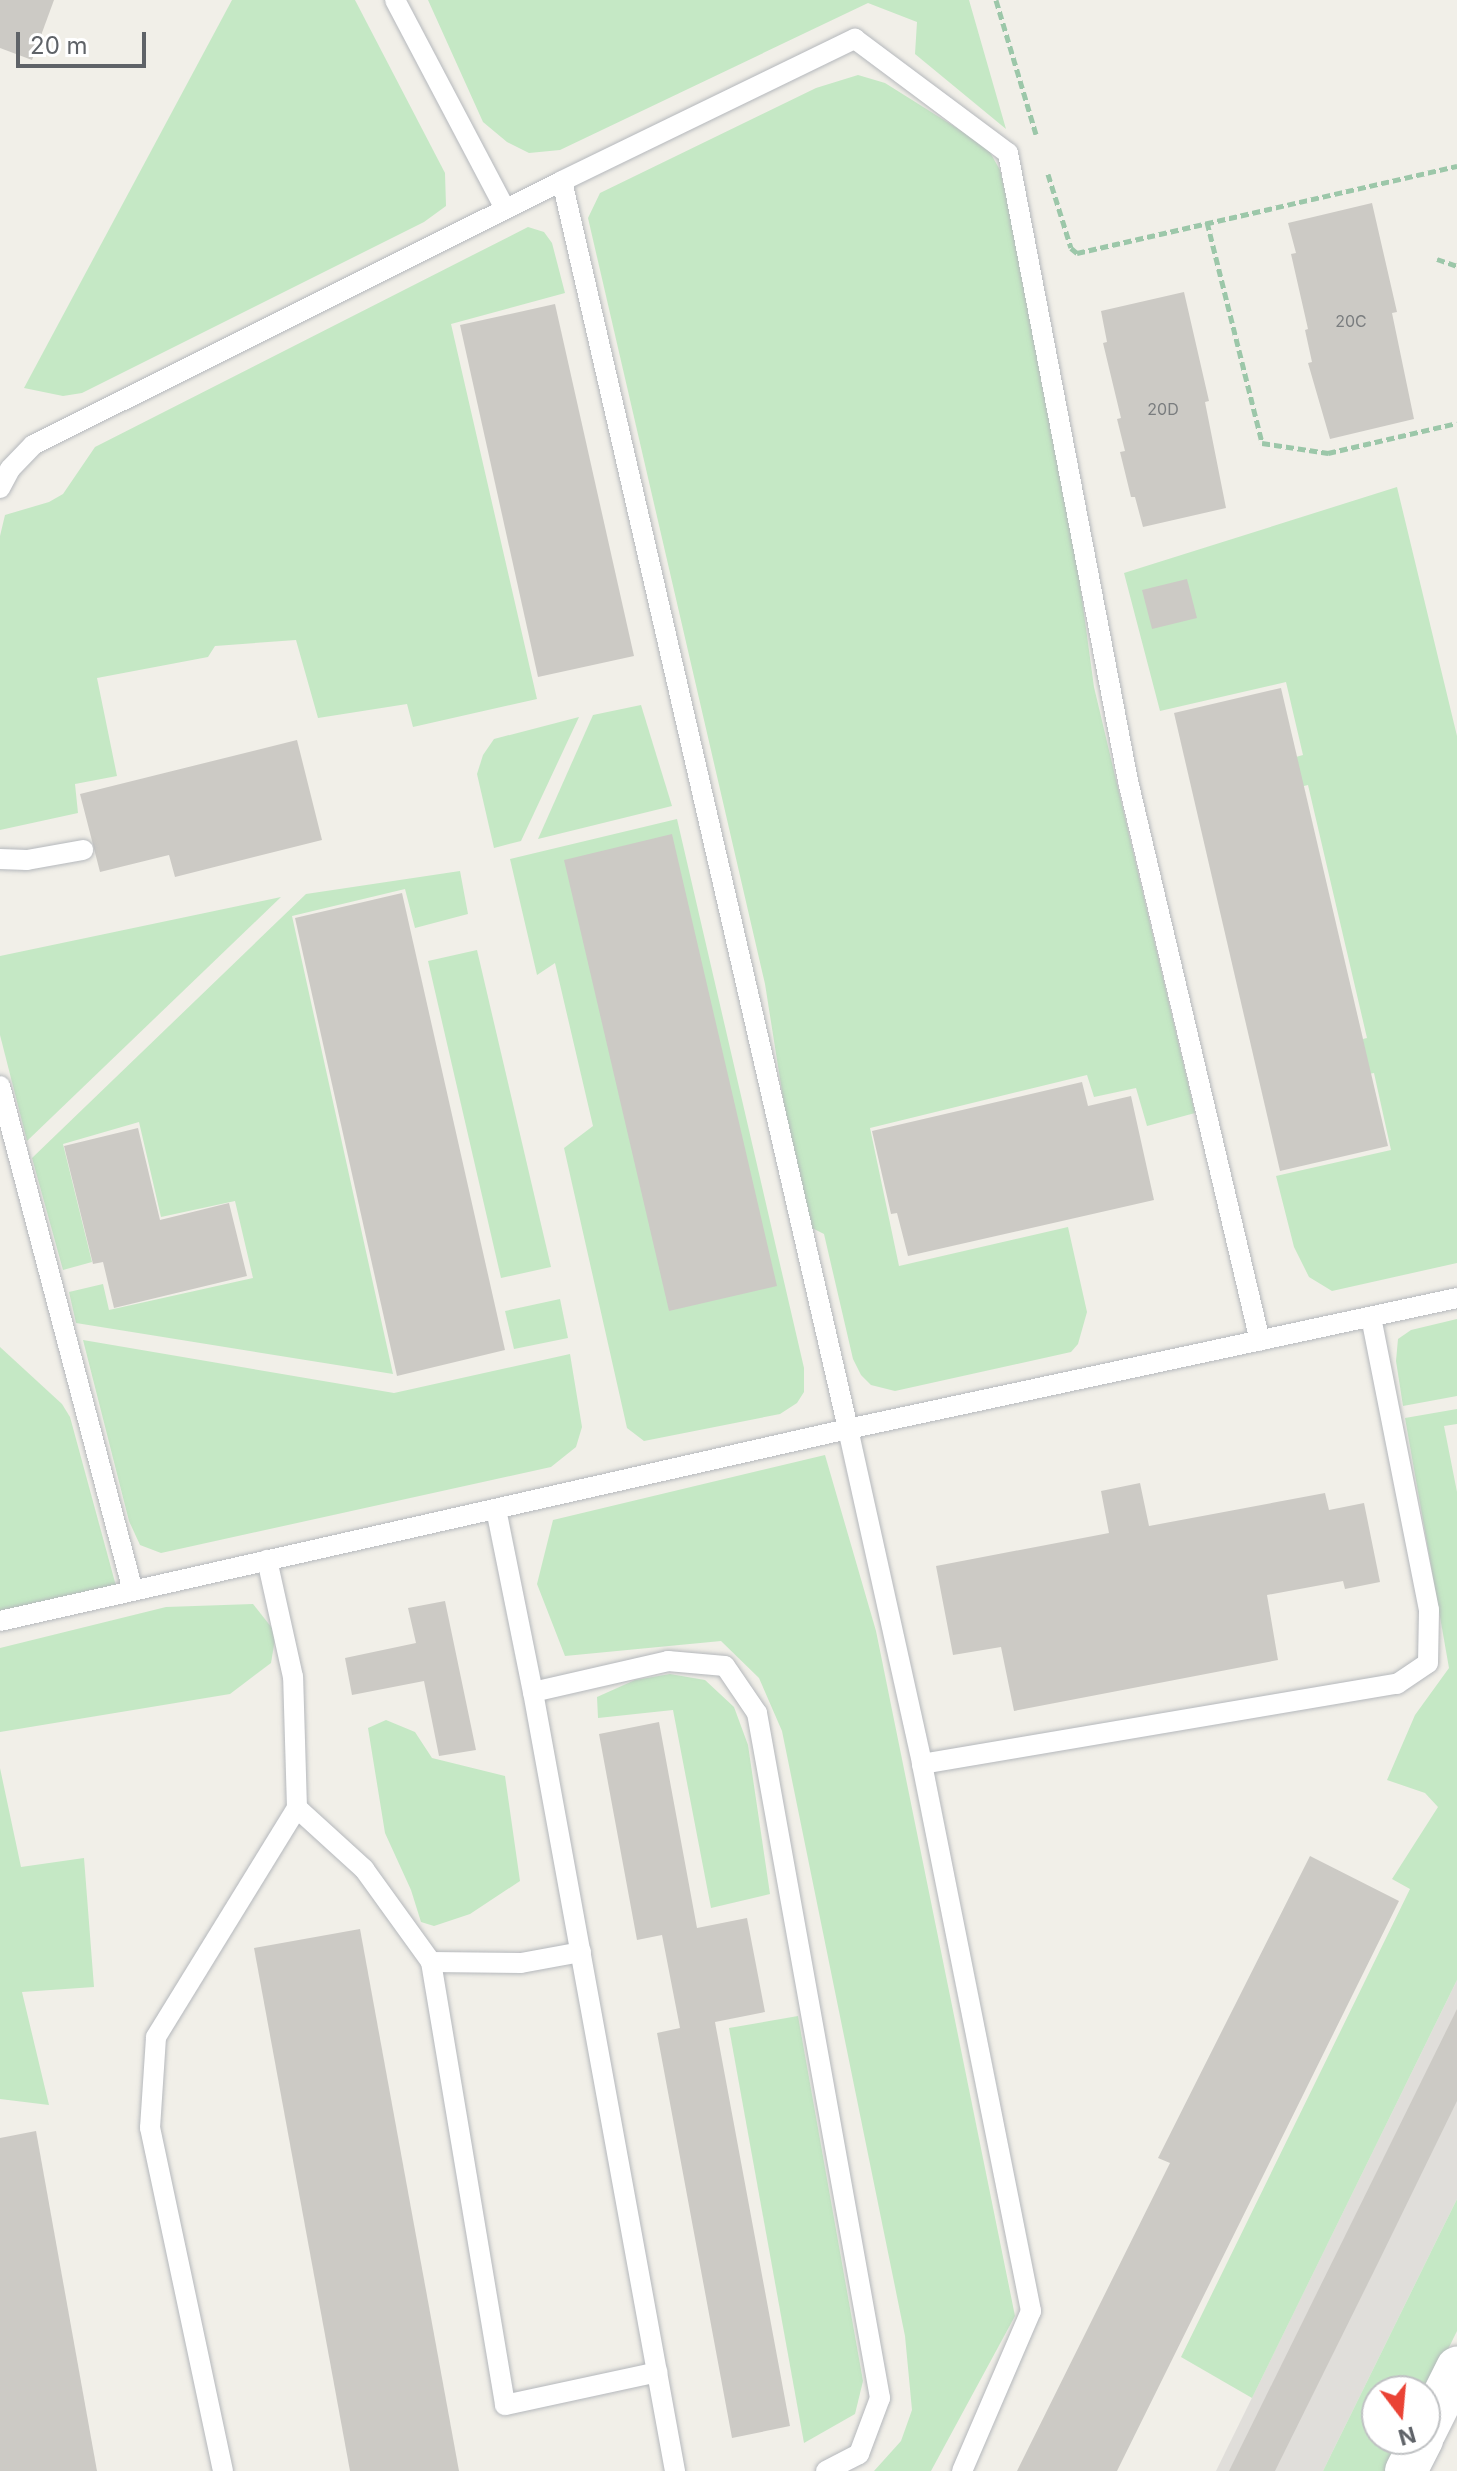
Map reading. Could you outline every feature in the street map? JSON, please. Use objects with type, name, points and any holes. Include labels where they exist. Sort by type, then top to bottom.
[{"type":"street","points":[[1441,2400],[1457,2368]]},
{"type":"lane","points":[[395,0],[505,209]]},
{"type":"lane","points":[[0,488],[10,469],[33,445],[505,209],[855,39],[1008,153],[1128,781],[1260,1341]]},
{"type":"lane","points":[[562,181],[922,1764],[1031,2311],[962,2471]]},
{"type":"lane","points":[[0,859],[27,860],[83,850]]},
{"type":"lane","points":[[0,1086],[133,1591]]},
{"type":"lane","points":[[0,1621],[848,1429],[1457,1298]]},
{"type":"lane","points":[[922,1764],[1397,1684],[1428,1663],[1429,1610],[1371,1318]]},
{"type":"lane","points":[[496,1509],[533,1692],[675,2471]]},
{"type":"lane","points":[[223,2471],[150,2128],[156,2037],[297,1808],[293,1677],[267,1560]]},
{"type":"lane","points":[[533,1692],[668,1661],[725,1666],[757,1713],[880,2398],[859,2454],[826,2471]]},
{"type":"lane","points":[[297,1808],[364,1869],[431,1962],[505,2405],[657,2372]]},
{"type":"lane","points":[[431,1962],[521,1963],[581,1952]]},
{"type":"path","points":[[996,0],[1039,143]]},
{"type":"path","points":[[1048,173],[1071,248],[1077,253],[1457,166]]},
{"type":"path","points":[[1207,222],[1262,443],[1328,453],[1457,423]]},
{"type":"path","points":[[1437,259],[1457,266]]},
{"type":"shaded area","points":[[1457,1980],[1457,2199],[1370,2375],[1361,2375],[1361,2394],[1323,2471],[1216,2471]]},
{"type":"green space","points":[[232,0],[355,0],[445,173],[446,206],[424,222],[82,393],[63,396],[24,388]]},
{"type":"green space","points":[[428,0],[969,0],[1006,129],[915,54],[917,22],[868,3],[560,150],[529,153],[507,142],[483,122]]},
{"type":"green space","points":[[858,75],[885,83],[987,147],[1000,170],[1025,277],[1079,577],[1094,687],[1195,1113],[1147,1126],[1136,1088],[1094,1097],[1087,1075],[870,1128],[899,1266],[1068,1227],[1087,1312],[1078,1344],[1071,1352],[895,1391],[871,1385],[861,1375],[853,1359],[824,1234],[812,1228],[796,1180],[765,984],[588,218],[600,193],[816,88]]},
{"type":"green space","points":[[528,227],[544,232],[552,243],[565,293],[451,324],[537,699],[413,727],[407,704],[318,718],[296,640],[215,646],[208,657],[97,678],[117,776],[75,784],[78,813],[0,830],[0,536],[5,515],[49,502],[63,494],[95,447]]},
{"type":"green space","points":[[1397,487],[1457,736],[1457,1263],[1332,1291],[1309,1277],[1294,1247],[1276,1176],[1391,1150],[1374,1073],[1345,1078],[1338,1045],[1367,1038],[1308,785],[1279,792],[1274,763],[1303,755],[1286,682],[1160,711],[1124,573]]},
{"type":"green space","points":[[641,705],[672,806],[538,839],[593,715]]},
{"type":"green space","points":[[579,717],[521,841],[494,848],[477,774],[483,755],[494,739]]},
{"type":"green space","points":[[677,819],[804,1368],[804,1392],[797,1403],[780,1414],[644,1441],[627,1428],[564,1148],[593,1126],[555,963],[537,975],[510,859]]},
{"type":"green space","points":[[460,871],[468,914],[415,928],[405,889],[292,916],[393,1374],[76,1323],[69,1292],[103,1284],[109,1310],[253,1278],[235,1201],[161,1217],[139,1122],[63,1144],[92,1262],[63,1270],[32,1158],[306,894]]},
{"type":"green space","points":[[281,897],[27,1141],[0,1035],[0,956]]},
{"type":"green space","points":[[477,950],[551,1267],[501,1278],[428,961]]},
{"type":"green space","points":[[560,1299],[568,1338],[514,1349],[505,1311]]},
{"type":"green space","points":[[1457,1319],[1457,1396],[1403,1406],[1396,1361],[1398,1339],[1411,1330]]},
{"type":"green space","points":[[83,1340],[394,1393],[570,1354],[582,1427],[576,1447],[551,1467],[161,1553],[140,1545],[129,1521]]},
{"type":"green space","points":[[0,1347],[62,1404],[70,1417],[116,1586],[0,1613]]},
{"type":"green space","points":[[1457,1409],[1457,1424],[1444,1426],[1457,1492],[1457,1980],[1252,2398],[1181,2357],[1410,1889],[1392,1879],[1438,1807],[1425,1793],[1387,1780],[1415,1715],[1449,1668],[1405,1418]]},
{"type":"green space","points":[[825,1455],[876,1631],[1015,2316],[931,2471],[874,2471],[901,2441],[912,2410],[905,2336],[782,1731],[759,1678],[721,1641],[565,1656],[537,1584],[553,1520]]},
{"type":"green space","points":[[253,1604],[276,1633],[271,1663],[230,1694],[0,1732],[0,1648],[166,1607]]},
{"type":"green space","points":[[670,1674],[705,1680],[734,1707],[748,1745],[770,1894],[711,1908],[673,1710],[598,1718],[597,1697],[635,1680]]},
{"type":"green space","points":[[386,1720],[415,1732],[432,1758],[505,1776],[520,1881],[470,1914],[434,1926],[421,1922],[411,1890],[385,1833],[368,1728]]},
{"type":"green space","points":[[0,1768],[21,1867],[84,1858],[94,1987],[22,1992],[49,2105],[0,2099]]},
{"type":"green space","points":[[798,2016],[863,2381],[855,2414],[804,2443],[729,2028]]},
{"type":"green space","points":[[1457,2199],[1457,2331],[1435,2375],[1370,2375]]},
{"type":"green space","points":[[1361,2394],[1361,2455],[1396,2455],[1388,2471],[1323,2471]]},
{"type":"building","points":[[0,0],[54,0],[32,60],[0,48]]},
{"type":"building","points":[[1372,203],[1397,312],[1392,313],[1414,419],[1330,439],[1308,363],[1312,362],[1305,330],[1308,329],[1291,254],[1296,253],[1288,223]]},
{"type":"building","points":[[1184,292],[1209,401],[1205,402],[1226,508],[1143,527],[1135,497],[1131,497],[1120,452],[1125,451],[1117,419],[1121,418],[1103,343],[1107,342],[1101,311]]},
{"type":"building","points":[[555,304],[634,656],[538,677],[460,325]]},
{"type":"building","points":[[1187,579],[1197,618],[1152,629],[1142,590]]},
{"type":"building","points":[[1281,688],[1388,1146],[1280,1171],[1174,713]]},
{"type":"building","points":[[297,740],[322,840],[175,877],[169,855],[100,872],[80,794]]},
{"type":"building","points":[[672,834],[777,1286],[669,1311],[564,860]]},
{"type":"building","points":[[402,893],[505,1350],[397,1376],[295,918]]},
{"type":"building","points":[[1082,1082],[1088,1106],[1131,1096],[1154,1200],[908,1256],[897,1213],[891,1214],[872,1131]]},
{"type":"building","points":[[138,1128],[160,1220],[229,1203],[247,1276],[114,1308],[103,1262],[93,1264],[64,1146]]},
{"type":"building","points":[[1140,1483],[1149,1526],[1325,1493],[1329,1510],[1364,1503],[1380,1582],[1345,1589],[1343,1581],[1267,1595],[1278,1660],[1014,1711],[1001,1647],[953,1655],[936,1566],[1109,1533],[1101,1491]]},
{"type":"building","points":[[445,1601],[476,1750],[439,1756],[424,1681],[352,1695],[345,1658],[416,1643],[408,1608]]},
{"type":"building","points":[[659,1722],[697,1928],[747,1918],[765,2012],[715,2022],[790,2426],[732,2438],[657,2033],[680,2028],[662,1935],[637,1940],[599,1734]]},
{"type":"building","points":[[1310,1856],[1399,1901],[1117,2471],[1017,2471],[1170,2163],[1158,2158]]},
{"type":"building","points":[[360,1929],[459,2471],[350,2471],[254,1948]]},
{"type":"building","points":[[1457,2009],[1457,2101],[1378,2263],[1275,2471],[1229,2471]]},
{"type":"building","points":[[36,2131],[97,2471],[0,2471],[0,2138]]}]
